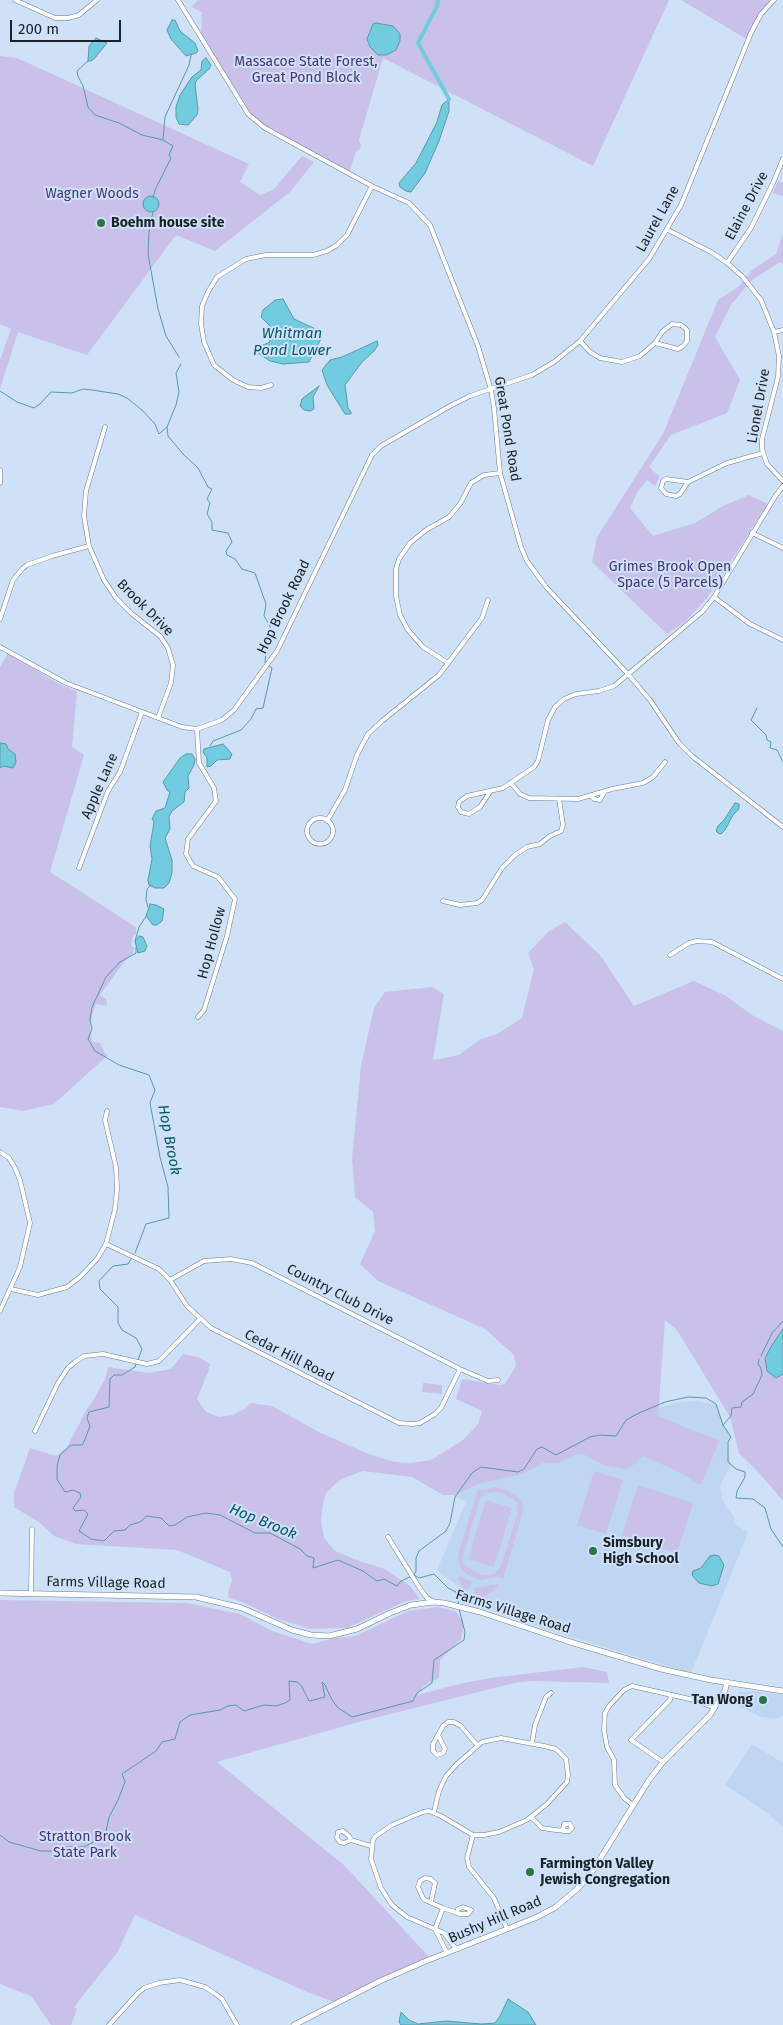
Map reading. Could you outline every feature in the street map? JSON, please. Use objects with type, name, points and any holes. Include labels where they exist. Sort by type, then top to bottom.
[{"type":"main road","name":"Farms Village Road","points":[[0,1593],[201,1598],[242,1608],[292,1630],[311,1635],[329,1636],[357,1630],[403,1608],[434,1602],[459,1606],[661,1669],[783,1691]]},
{"type":"main road","name":"Bushy Hill Road","points":[[294,2025],[380,1981],[535,1918],[556,1907],[590,1875],[632,1805],[663,1762],[714,1708],[725,1690],[727,1682]]},
{"type":"street","points":[[15,0],[55,18],[68,18],[78,15],[97,0]]},
{"type":"street","name":"Great Pond Road","points":[[178,0],[201,34],[248,114],[265,128],[372,186],[409,203],[430,225],[478,346],[491,390],[500,473],[521,547],[534,573],[628,674],[650,700],[679,743],[692,756],[783,827]]},
{"type":"street","name":"Laurel Lane","points":[[491,390],[532,376],[554,362],[580,341],[644,265],[668,230],[696,172],[751,33],[761,14],[774,0]]},
{"type":"street","name":"Elaine Drive","points":[[727,263],[751,228],[774,183],[783,159]]},
{"type":"street","points":[[272,385],[261,388],[248,387],[233,380],[214,365],[204,342],[200,324],[202,306],[208,292],[217,277],[246,259],[260,255],[313,255],[327,251],[337,245],[347,236],[372,186]]},
{"type":"street","name":"Lionel Drive","points":[[668,230],[727,263],[742,276],[761,300],[774,332],[779,356],[778,377],[762,439],[763,454],[767,464],[783,481]]},
{"type":"street","points":[[580,341],[590,352],[600,358],[617,362],[640,356],[656,343],[662,332],[672,324],[681,325],[686,330],[688,341],[678,349],[656,343]]},
{"type":"street","points":[[774,332],[783,330]]},
{"type":"street","name":"Hop Brook Road","points":[[197,729],[222,720],[234,710],[277,651],[372,455],[381,446],[450,406],[470,396],[491,390]]},
{"type":"street","name":"Brook Drive","points":[[105,427],[86,491],[84,516],[88,546],[104,580],[116,598],[132,614],[160,636],[168,648],[173,665],[172,683],[158,718]]},
{"type":"street","points":[[688,482],[666,479],[663,481],[661,488],[666,494],[676,496],[680,494],[688,482],[727,463],[763,454]]},
{"type":"street","points":[[0,470],[0,483]]},
{"type":"street","points":[[448,663],[415,639],[405,625],[396,596],[396,569],[399,559],[410,543],[426,530],[449,517],[460,504],[471,483],[484,475],[500,473]]},
{"type":"street","points":[[490,792],[483,803],[473,812],[464,813],[458,807],[458,802],[467,796],[503,788],[528,773],[538,761],[548,720],[559,703],[576,694],[614,686],[687,626],[714,596],[752,532],[783,486]]},
{"type":"street","points":[[752,532],[783,548]]},
{"type":"street","points":[[0,619],[13,580],[22,568],[52,556],[88,546]]},
{"type":"street","points":[[714,596],[750,624],[783,640]]},
{"type":"street","points":[[327,821],[345,790],[356,755],[368,734],[432,682],[482,618],[488,600]]},
{"type":"street","points":[[0,647],[66,683],[182,727],[197,729]]},
{"type":"street","name":"Apple Lane","points":[[80,868],[102,804],[120,772],[142,712]]},
{"type":"street","name":"Hop Hollow","points":[[197,729],[199,763],[213,786],[216,801],[188,839],[186,854],[193,866],[218,877],[235,900],[227,936],[212,985],[204,1010],[198,1017]]},
{"type":"street","points":[[511,783],[518,792],[526,797],[578,799],[643,783],[659,771],[665,762]]},
{"type":"street","points":[[443,901],[460,905],[477,903],[482,900],[502,868],[514,855],[527,847],[540,844],[550,836],[561,831],[563,825],[559,799]]},
{"type":"street","points":[[315,820],[327,821],[332,827],[330,839],[321,844],[310,840],[307,833],[309,825],[315,820]]},
{"type":"street","points":[[670,955],[697,941],[712,942],[783,979]]},
{"type":"street","points":[[11,1289],[38,1295],[67,1287],[80,1277],[97,1259],[106,1244],[115,1209],[117,1189],[116,1167],[105,1120],[106,1111]]},
{"type":"street","points":[[0,1152],[9,1158],[15,1168],[30,1223],[25,1253],[0,1311]]},
{"type":"street","name":"Cedar Hill Road","points":[[106,1244],[159,1269],[170,1280],[181,1298],[200,1319],[225,1336],[398,1423],[420,1423],[435,1414],[441,1408],[460,1369]]},
{"type":"street","name":"Country Club Drive","points":[[170,1280],[204,1262],[231,1259],[252,1263],[460,1369],[488,1381],[498,1380]]},
{"type":"street","points":[[35,1431],[58,1383],[68,1368],[75,1362],[84,1356],[103,1354],[147,1364],[159,1361],[200,1319]]},
{"type":"street","points":[[31,1594],[32,1529]]},
{"type":"street","points":[[388,1537],[427,1598],[434,1602]]},
{"type":"street","points":[[632,1805],[624,1798],[615,1785],[614,1760],[607,1747],[604,1730],[605,1713],[609,1706],[629,1686],[643,1687],[694,1700],[714,1708]]},
{"type":"street","points":[[532,1743],[535,1726],[546,1697],[551,1693]]},
{"type":"street","points":[[663,1762],[631,1740],[670,1700],[671,1695]]},
{"type":"street","points":[[438,1735],[445,1746],[444,1751],[440,1755],[435,1754],[432,1748],[438,1735],[446,1724],[454,1722],[466,1729],[477,1745]]},
{"type":"street","points":[[434,1812],[439,1792],[446,1776],[477,1745],[494,1738],[532,1743],[556,1749],[566,1759],[567,1782],[547,1804],[531,1817],[499,1832],[484,1836],[473,1835],[434,1812],[423,1812],[392,1826],[376,1836],[371,1846],[371,1859],[381,1888],[392,1905],[407,1917],[444,1933],[456,1949]]},
{"type":"street","points":[[531,1817],[542,1828],[563,1831]]},
{"type":"street","points":[[473,1835],[467,1858],[469,1867],[494,1898],[507,1929]]},
{"type":"street","points":[[350,1840],[371,1846]]},
{"type":"street","points":[[431,1902],[435,1883],[429,1878],[422,1879],[419,1883],[419,1891],[425,1900],[457,1913]]},
{"type":"street","points":[[443,1908],[435,1929],[446,1953]]},
{"type":"street","points":[[110,2024],[138,1992],[144,1988],[159,1983],[180,1980],[205,1987],[222,1999],[237,2025]]},
{"type":"shaded area","name":"Simsbury High School","points":[[697,1401],[716,1405],[722,1422],[731,1437],[727,1444],[731,1465],[720,1486],[723,1502],[734,1517],[736,1524],[748,1533],[691,1673],[545,1629],[488,1607],[470,1603],[460,1588],[437,1570],[466,1502],[447,1492],[652,1409],[680,1402]]},
{"type":"shaded area","points":[[755,1691],[783,1695],[783,1715],[777,1719],[761,1717],[735,1704],[738,1692]]},
{"type":"shaded area","points":[[752,1744],[783,1763],[783,1827],[766,1812],[725,1785]]},
{"type":"green space","name":"Massacoe State Forest, Great Pond Block","points":[[198,0],[669,0],[593,166],[383,58],[359,140],[361,146],[356,151],[349,173],[265,128],[248,114],[201,34],[202,12],[191,7]]},
{"type":"green space","points":[[681,0],[774,0],[761,14],[748,40]]},
{"type":"green space","name":"Wagner Woods","points":[[0,56],[17,58],[249,164],[240,182],[260,195],[274,189],[302,156],[314,162],[290,192],[215,251],[176,235],[87,355],[18,332],[0,389],[0,360],[11,329],[0,324]]},
{"type":"green space","points":[[778,181],[783,183],[783,196],[773,193]]},
{"type":"green space","name":"Grimes Brook Open Space (5 Parcels)","points":[[783,233],[783,264],[780,262],[752,280],[731,305],[715,337],[740,380],[727,413],[671,435],[649,467],[660,477],[655,486],[647,480],[638,491],[630,508],[653,536],[695,523],[723,506],[749,495],[768,504],[707,598],[685,622],[667,634],[592,562],[597,537],[663,434],[718,300],[738,287],[751,271],[776,254]]},
{"type":"green space","points":[[8,653],[59,684],[77,691],[72,747],[84,755],[50,872],[136,927],[136,934],[133,936],[131,945],[134,948],[133,953],[124,962],[100,995],[106,999],[107,1006],[96,1004],[92,1015],[90,1026],[92,1042],[100,1043],[108,1055],[54,1104],[23,1111],[0,1107],[0,667]]},
{"type":"green space","points":[[565,922],[601,956],[634,1006],[694,981],[726,996],[752,1015],[783,1031],[783,1501],[739,1453],[730,1417],[677,1330],[665,1320],[658,1416],[719,1442],[701,1484],[643,1456],[635,1464],[625,1469],[603,1465],[583,1454],[574,1455],[557,1463],[542,1463],[523,1474],[481,1483],[455,1495],[443,1495],[412,1477],[363,1471],[341,1479],[326,1493],[323,1503],[321,1521],[324,1538],[335,1551],[385,1569],[410,1586],[420,1599],[406,1601],[347,1628],[310,1629],[278,1619],[229,1598],[228,1593],[232,1580],[230,1572],[177,1550],[76,1544],[54,1536],[40,1523],[14,1507],[14,1493],[30,1448],[56,1456],[67,1447],[105,1379],[108,1367],[149,1373],[171,1369],[183,1354],[198,1357],[210,1364],[197,1399],[206,1412],[219,1417],[233,1415],[251,1403],[272,1406],[319,1432],[366,1453],[394,1462],[410,1463],[431,1460],[463,1440],[478,1424],[482,1411],[456,1399],[462,1379],[499,1385],[505,1384],[516,1366],[514,1355],[485,1329],[378,1281],[360,1264],[375,1231],[373,1212],[355,1197],[352,1158],[361,1066],[374,1008],[385,992],[432,987],[444,994],[433,1060],[459,1055],[479,1040],[497,1034],[522,1018],[534,969],[528,953],[549,931]]},
{"type":"green space","points":[[423,1383],[442,1385],[442,1394],[422,1392]]},
{"type":"green space","points":[[594,1471],[623,1480],[606,1534],[577,1525]]},
{"type":"green space","points":[[638,1485],[693,1503],[677,1553],[622,1535]]},
{"type":"green space","points":[[496,1487],[507,1490],[517,1496],[522,1504],[523,1512],[503,1579],[498,1577],[480,1580],[462,1570],[459,1563],[458,1555],[478,1489],[483,1490]],"holes":[[[486,1493],[504,1494],[513,1499],[517,1504],[518,1512],[500,1568],[494,1574],[482,1575],[467,1567],[463,1562],[463,1556],[480,1499]]]},
{"type":"green space","points":[[486,1500],[512,1508],[494,1567],[468,1559]]},
{"type":"green space","points":[[460,1576],[472,1582],[471,1586],[466,1590],[463,1589],[458,1579]]},
{"type":"green space","points":[[499,1584],[499,1586],[477,1604],[474,1588]]},
{"type":"green space","name":"Stratton Brook State Park","points":[[0,1600],[187,1603],[240,1614],[270,1630],[312,1644],[334,1638],[356,1636],[408,1611],[437,1607],[455,1611],[463,1621],[463,1631],[461,1639],[440,1660],[439,1678],[425,1685],[417,1695],[490,1678],[583,1667],[607,1672],[609,1683],[530,1681],[514,1683],[366,1720],[217,1762],[345,1866],[430,1958],[380,1978],[334,2002],[307,1992],[135,1915],[117,1953],[74,2007],[77,2009],[71,2025],[51,2025],[31,1996],[0,1984]]},
{"type":"water","points":[[172,20],[175,20],[180,31],[195,43],[198,51],[196,53],[186,56],[171,39],[167,30]]},
{"type":"water","points":[[373,24],[393,26],[400,34],[400,41],[396,50],[386,55],[378,55],[370,47],[367,39]]},
{"type":"water","points":[[96,38],[107,43],[94,59],[88,61],[89,46]]},
{"type":"water","points":[[206,58],[211,65],[196,81],[195,85],[197,115],[188,125],[179,124],[176,117],[176,107],[180,95],[192,77],[201,70],[202,61]]},
{"type":"water","points":[[449,99],[449,111],[439,141],[425,173],[411,192],[406,191],[400,187],[399,183],[416,163],[437,122],[442,105]]},
{"type":"water","points":[[148,196],[154,196],[159,201],[157,210],[148,212],[143,207],[143,201]]},
{"type":"water","name":"Whitman Pond Lower","points":[[283,299],[294,319],[320,331],[321,339],[309,362],[283,364],[270,361],[258,353],[256,348],[268,343],[272,338],[269,325],[261,317],[263,310],[275,300]]},
{"type":"water","points":[[377,341],[378,345],[374,351],[362,362],[345,385],[348,408],[351,414],[345,414],[327,385],[322,370],[330,360],[342,357]]},
{"type":"water","points":[[319,386],[313,397],[314,409],[310,411],[304,410],[300,406],[302,399]]},
{"type":"water","points":[[0,743],[6,744],[8,749],[15,754],[16,762],[13,768],[3,766],[0,768]]},
{"type":"water","points":[[223,744],[232,754],[230,759],[217,760],[207,767],[204,749]]},
{"type":"water","points":[[186,754],[192,754],[195,759],[188,776],[189,788],[185,792],[184,802],[172,811],[169,817],[170,829],[165,838],[172,860],[172,873],[169,883],[164,888],[155,888],[149,885],[148,880],[152,859],[150,846],[154,822],[152,819],[156,811],[165,808],[170,792],[163,782],[180,758]]},
{"type":"water","points":[[735,803],[739,804],[739,809],[733,815],[725,830],[721,834],[718,833],[716,831],[718,826]]},
{"type":"water","points":[[150,904],[164,909],[162,921],[157,925],[153,925],[146,916]]},
{"type":"water","points":[[139,936],[143,937],[147,946],[145,951],[138,953],[135,941]]},
{"type":"water","points":[[783,1329],[783,1374],[776,1378],[767,1371],[765,1358]]},
{"type":"water","points":[[710,1556],[719,1556],[724,1565],[718,1584],[712,1586],[699,1583],[692,1575],[693,1571],[701,1568]]},
{"type":"water","points":[[508,1999],[528,2012],[536,2025],[401,2025],[399,2022],[401,2012],[409,2020],[418,2024],[446,2021],[481,2024],[495,2023]]},
{"type":"waterway","points":[[438,0],[437,6],[418,43],[449,99]]},
{"type":"waterway","points":[[163,139],[165,117],[189,65],[191,55]]},
{"type":"waterway","points":[[88,61],[77,71],[88,107],[95,115],[119,123],[142,135],[163,140],[173,146],[169,155],[171,158],[153,198]]},
{"type":"waterway","points":[[153,212],[149,232],[148,254],[158,309],[166,336],[179,357]]},
{"type":"waterway","points":[[167,427],[179,392],[176,373],[181,364]]},
{"type":"waterway","name":"Hop Brook","points":[[0,391],[17,402],[34,408],[51,392],[72,393],[83,389],[118,394],[127,398],[155,424],[159,434],[167,427],[168,436],[198,468],[208,487],[212,489],[207,499],[210,503],[207,514],[212,522],[212,530],[228,533],[232,542],[226,551],[227,555],[235,559],[242,569],[255,573],[266,604],[264,616],[273,635],[270,645],[266,649],[265,663],[272,668],[263,708],[256,709],[251,719],[241,730],[213,741],[210,746]]},
{"type":"waterway","points":[[757,708],[751,720],[766,735],[767,740],[771,742],[770,748],[777,750],[783,762]]},
{"type":"waterway","name":"Hop Brook","points":[[148,907],[146,900],[147,889],[151,885]]},
{"type":"waterway","name":"Hop Brook","points":[[135,941],[139,927],[147,915]]},
{"type":"waterway","name":"Hop Brook","points":[[135,1253],[146,1224],[169,1218],[168,1187],[160,1157],[150,1103],[155,1090],[149,1075],[119,1065],[95,1051],[88,1039],[92,1029],[90,1020],[92,1007],[106,977],[120,962],[136,953],[136,947]]},
{"type":"waterway","name":"Hop Brook","points":[[131,1259],[128,1264],[113,1266],[99,1281],[100,1289],[118,1307],[118,1323],[122,1330],[136,1338],[142,1349],[138,1360]]},
{"type":"waterway","points":[[761,1356],[772,1333],[783,1321]]},
{"type":"waterway","points":[[723,1425],[731,1416],[732,1408],[741,1407],[742,1402],[753,1394],[762,1375],[758,1364],[759,1359]]},
{"type":"waterway","name":"Hop Brook","points":[[136,1364],[135,1367],[122,1375],[114,1375],[110,1379],[109,1407],[89,1412],[87,1418],[90,1426],[84,1442],[82,1445],[71,1445],[60,1455],[57,1466],[57,1479],[65,1492],[73,1490],[80,1493],[81,1497],[73,1508],[75,1511],[84,1510],[88,1514],[79,1531],[91,1539],[104,1541],[114,1531],[125,1530],[130,1525],[140,1522],[147,1516],[161,1518],[169,1526],[175,1525],[187,1517],[206,1513],[220,1515],[255,1533],[270,1533],[300,1549],[307,1556],[314,1558],[313,1568],[338,1560],[363,1571],[377,1581],[384,1579],[397,1586],[401,1581],[414,1575],[416,1571],[416,1558],[419,1551],[446,1531],[450,1523],[455,1497],[472,1473],[481,1467],[518,1472],[524,1469],[537,1449],[542,1447],[556,1455],[590,1437],[600,1435],[616,1436],[626,1420],[665,1402],[688,1397],[706,1398],[716,1404],[723,1425],[731,1437],[728,1442],[728,1462],[736,1469],[745,1472],[745,1477],[737,1491],[736,1498],[753,1499],[765,1508],[771,1529],[783,1547]]},
{"type":"waterway","points":[[414,1575],[419,1578],[434,1574],[448,1588],[456,1592],[459,1605]]},
{"type":"waterway","points":[[0,1835],[9,1842],[41,1851],[56,1851],[65,1847],[84,1847],[101,1838],[106,1832],[109,1817],[125,1782],[122,1774],[156,1751],[162,1742],[175,1739],[180,1722],[190,1715],[220,1710],[228,1706],[236,1705],[244,1711],[264,1705],[276,1706],[285,1703],[290,1700],[289,1681],[297,1682],[301,1685],[309,1701],[325,1697],[322,1682],[337,1707],[352,1717],[413,1701],[417,1693],[432,1683],[434,1660],[464,1640],[465,1632],[459,1609]]},
{"type":"place","name":"Boehm house site","points":[[101,223]]},
{"type":"place","name":"Simsbury High School","points":[[593,1551]]},
{"type":"place","name":"Tan Wong","points":[[763,1700]]},
{"type":"place","name":"Farmington Valley Jewish Congregation","points":[[530,1872]]}]
